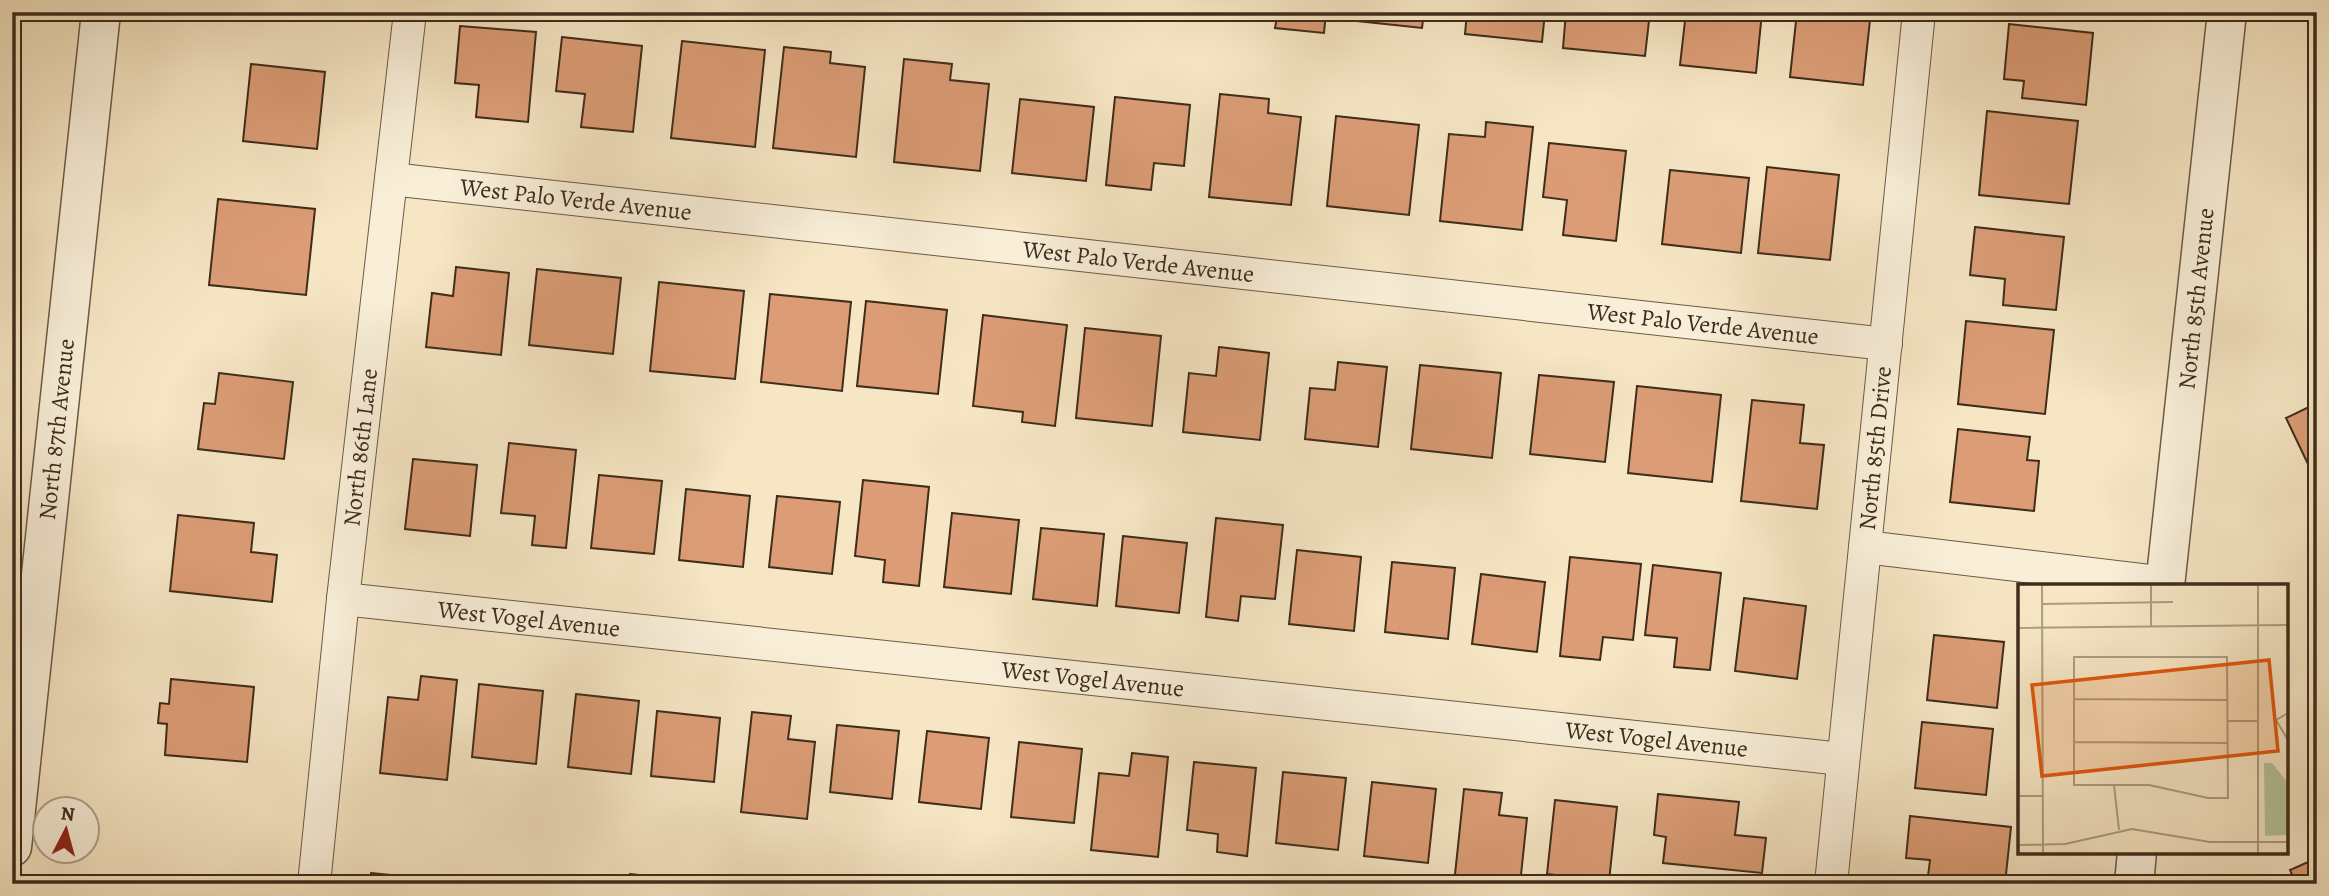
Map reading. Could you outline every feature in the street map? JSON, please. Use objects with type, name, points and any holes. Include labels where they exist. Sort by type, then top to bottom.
[{"type":"street","name":"North 87th Avenue","points":[[12,847],[101,12]]},
{"type":"street","name":"North 86th Lane","points":[[314,884],[343,599],[410,12]]},
{"type":"street","name":"North 85th Drive","points":[[1831,884],[1919,12]]},
{"type":"street","name":"North 85th Avenue","points":[[2165,584],[2227,12]]},
{"type":"street","name":"West Palo Verde Avenue","points":[[391,178],[1886,344]]},
{"type":"street","points":[[1865,547],[2157,584]]},
{"type":"street","name":"West Vogel Avenue","points":[[343,599],[1843,759]]},
{"type":"street","points":[[2134,884],[2137,854]]},
{"type":"building","points":[[1326,12],[1324,33],[1275,28],[1277,17],[1241,13]]},
{"type":"building","points":[[1349,12],[1424,12],[1422,28],[1348,20]]},
{"type":"building","points":[[1467,12],[1545,12],[1542,42],[1465,34]]},
{"type":"building","points":[[1566,12],[1650,12],[1645,56],[1563,48]]},
{"type":"building","points":[[1686,12],[1762,12],[1756,73],[1680,65]]},
{"type":"building","points":[[1797,12],[1839,12],[1839,17],[1870,20],[1863,85],[1790,77]]},
{"type":"building","points":[[2009,24],[2093,33],[2086,105],[2022,98],[2024,81],[2004,79]]},
{"type":"building","points":[[460,26],[536,32],[528,122],[476,117],[479,85],[455,83]]},
{"type":"building","points":[[562,37],[642,46],[633,132],[581,127],[585,94],[556,91]]},
{"type":"building","points":[[682,41],[765,50],[755,147],[671,138]]},
{"type":"building","points":[[784,47],[831,52],[830,63],[865,67],[856,157],[773,148]]},
{"type":"building","points":[[904,59],[952,64],[950,80],[989,84],[980,171],[894,162]]},
{"type":"building","points":[[251,64],[325,72],[317,149],[243,141]]},
{"type":"building","points":[[1220,94],[1269,99],[1268,113],[1301,117],[1291,205],[1209,197]]},
{"type":"building","points":[[1115,97],[1190,105],[1184,166],[1154,163],[1151,190],[1106,185]]},
{"type":"building","points":[[1020,99],[1094,107],[1086,181],[1012,173]]},
{"type":"building","points":[[1987,111],[2078,121],[2069,204],[1979,195]]},
{"type":"building","points":[[1336,116],[1419,125],[1409,215],[1327,206]]},
{"type":"building","points":[[1486,122],[1533,127],[1522,230],[1440,221],[1449,134],[1485,137]]},
{"type":"building","points":[[1549,143],[1626,151],[1616,241],[1563,235],[1567,200],[1543,197]]},
{"type":"building","points":[[1767,167],[1839,175],[1830,260],[1758,253]]},
{"type":"building","points":[[1670,170],[1749,178],[1741,253],[1662,244]]},
{"type":"building","points":[[218,199],[315,209],[306,295],[209,285]]},
{"type":"building","points":[[1975,227],[2064,237],[2056,310],[2003,305],[2005,279],[1970,275]]},
{"type":"building","points":[[456,267],[509,273],[501,355],[426,347],[432,293],[453,296]]},
{"type":"building","points":[[537,269],[621,278],[613,354],[529,345]]},
{"type":"building","points":[[659,282],[744,291],[735,379],[650,371]]},
{"type":"building","points":[[770,294],[851,302],[842,391],[761,382]]},
{"type":"building","points":[[866,301],[947,310],[938,394],[857,386]]},
{"type":"building","points":[[983,315],[1067,325],[1055,426],[1022,422],[1023,412],[973,406]]},
{"type":"building","points":[[1966,321],[2054,330],[2045,414],[1958,404]]},
{"type":"building","points":[[1085,328],[1161,336],[1152,426],[1076,418]]},
{"type":"building","points":[[1219,347],[1269,353],[1260,440],[1183,432],[1189,373],[1216,376]]},
{"type":"building","points":[[1338,362],[1387,367],[1378,447],[1305,439],[1310,388],[1335,390]]},
{"type":"building","points":[[1420,365],[1501,373],[1492,458],[1411,449]]},
{"type":"building","points":[[219,373],[293,382],[284,459],[198,449],[204,403],[215,404]]},
{"type":"building","points":[[1539,375],[1614,382],[1605,462],[1530,454]]},
{"type":"building","points":[[1637,386],[1721,395],[1712,482],[1628,473]]},
{"type":"building","points":[[1752,400],[1804,405],[1800,443],[1824,445],[1817,509],[1741,501]]},
{"type":"building","points":[[2317,403],[2317,483],[2286,418]]},
{"type":"building","points":[[1958,429],[2030,437],[2027,460],[2039,461],[2034,511],[1950,502]]},
{"type":"building","points":[[509,443],[576,450],[566,548],[532,545],[535,516],[501,513]]},
{"type":"building","points":[[413,459],[477,465],[470,536],[405,529]]},
{"type":"building","points":[[599,475],[662,481],[654,554],[591,548]]},
{"type":"building","points":[[863,480],[929,487],[919,586],[883,582],[885,560],[855,556]]},
{"type":"building","points":[[686,489],[750,496],[743,567],[679,560]]},
{"type":"building","points":[[777,496],[840,502],[832,574],[769,567]]},
{"type":"building","points":[[952,513],[1019,520],[1011,594],[944,587]]},
{"type":"building","points":[[178,515],[254,523],[251,552],[277,555],[272,602],[170,591]]},
{"type":"building","points":[[1216,518],[1283,525],[1275,599],[1241,596],[1238,621],[1206,617]]},
{"type":"building","points":[[1041,528],[1104,534],[1097,606],[1033,599]]},
{"type":"building","points":[[1123,536],[1187,543],[1179,613],[1116,606]]},
{"type":"building","points":[[1297,550],[1361,557],[1354,631],[1289,624]]},
{"type":"building","points":[[1570,557],[1641,564],[1633,640],[1603,637],[1600,660],[1560,656]]},
{"type":"building","points":[[1392,562],[1455,568],[1448,639],[1385,632]]},
{"type":"building","points":[[1653,565],[1721,573],[1710,670],[1674,667],[1677,638],[1645,635]]},
{"type":"building","points":[[1481,574],[1545,582],[1537,652],[1472,644]]},
{"type":"building","points":[[1744,598],[1806,606],[1797,679],[1735,671]]},
{"type":"building","points":[[1934,635],[2004,642],[1997,708],[1927,700]]},
{"type":"building","points":[[421,676],[457,680],[447,780],[380,773],[388,697],[418,700]]},
{"type":"building","points":[[171,679],[254,687],[247,762],[165,755],[167,724],[158,723],[160,703],[169,704]]},
{"type":"building","points":[[479,684],[543,691],[536,764],[472,757]]},
{"type":"building","points":[[576,694],[639,701],[631,774],[568,767]]},
{"type":"building","points":[[657,711],[720,718],[714,782],[651,776]]},
{"type":"building","points":[[752,712],[791,716],[788,739],[815,742],[807,819],[741,812]]},
{"type":"building","points":[[1922,722],[1993,729],[1986,795],[1915,788]]},
{"type":"building","points":[[837,725],[899,731],[892,799],[830,792]]},
{"type":"building","points":[[927,731],[989,738],[981,809],[919,802]]},
{"type":"building","points":[[1019,742],[1082,749],[1074,823],[1011,817]]},
{"type":"building","points":[[1132,753],[1168,757],[1158,857],[1091,850],[1099,773],[1129,776]]},
{"type":"building","points":[[1194,762],[1256,768],[1247,856],[1217,852],[1218,834],[1187,830]]},
{"type":"building","points":[[1283,772],[1346,778],[1338,850],[1276,843]]},
{"type":"building","points":[[1372,782],[1436,789],[1428,863],[1364,856]]},
{"type":"building","points":[[1464,789],[1502,793],[1499,815],[1527,818],[1520,884],[1454,884]]},
{"type":"building","points":[[1658,794],[1739,802],[1735,835],[1766,838],[1762,873],[1663,863],[1666,837],[1654,835]]},
{"type":"building","points":[[1555,800],[1617,807],[1609,881],[1547,874]]},
{"type":"building","points":[[1910,816],[2011,827],[2005,884],[1927,884],[1930,860],[1906,858]]},
{"type":"building","points":[[2317,858],[2317,884],[2296,884],[2290,870]]},
{"type":"building","points":[[371,873],[439,880],[438,884],[370,884]]},
{"type":"building","points":[[630,874],[698,881],[697,884],[629,884]]}]
